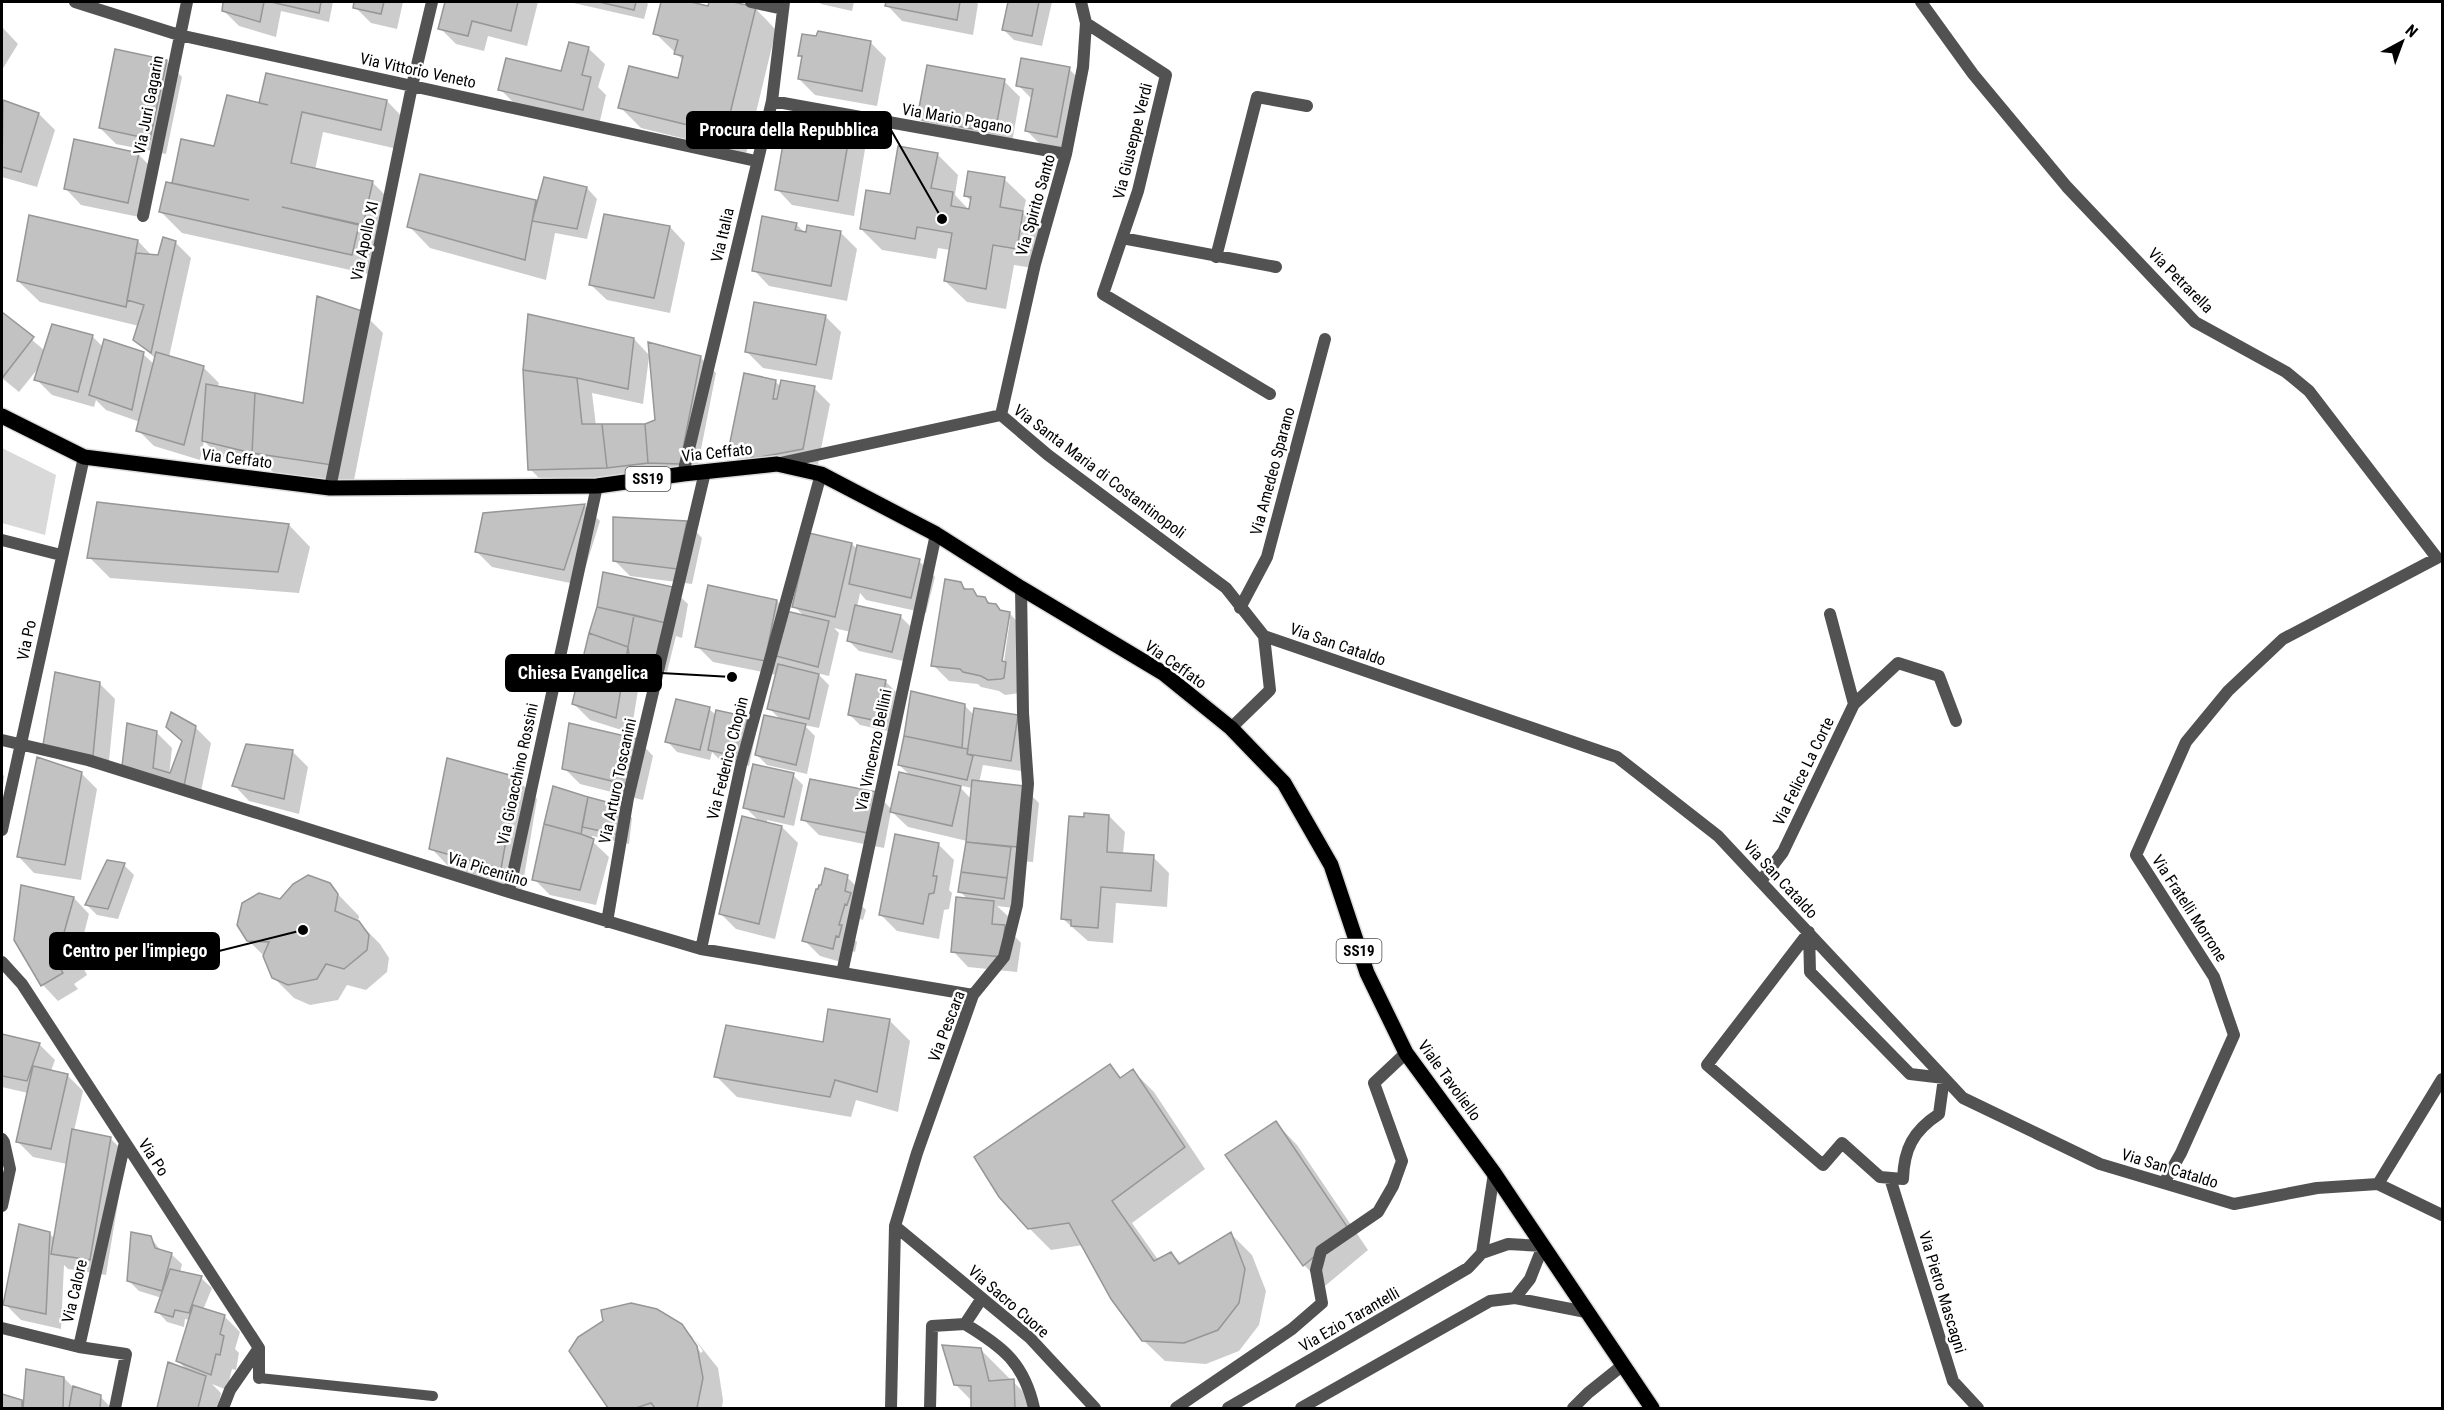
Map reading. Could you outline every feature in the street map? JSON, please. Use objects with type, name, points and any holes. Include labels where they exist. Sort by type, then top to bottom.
[{"type":"main road","name":"Via Ceffato","points":[[2,416],[84,457],[330,488],[597,486],[777,464],[821,474],[936,534],[1163,673],[1231,728]]},
{"type":"main road","name":"Viale Tavoliello","points":[[1231,728],[1284,783],[1331,865],[1366,973],[1406,1053],[1494,1173],[1652,1408]]},
{"type":"street","name":"Via Vittorio Veneto","points":[[75,2],[179,35],[756,161]]},
{"type":"street","name":"Via Juri Gagarin","points":[[143,216],[187,2]]},
{"type":"street","name":"Via Apollo XI","points":[[330,488],[412,86],[432,2]]},
{"type":"street","points":[[751,2],[783,5]]},
{"type":"street","name":"Via Spirito Santo","points":[[1001,415],[1035,264],[1066,154],[1083,67],[1086,23],[1081,2]]},
{"type":"street","name":"Via Petrarella","points":[[1921,2],[1973,74],[2067,187],[2195,322],[2286,372],[2309,391],[2437,558]]},
{"type":"street","name":"Via Italia","points":[[683,474],[772,101],[783,5]]},
{"type":"street","name":"Via Giuseppe Verdi","points":[[1086,23],[1166,75],[1138,191],[1103,294],[1270,394]]},
{"type":"street","points":[[1216,257],[1257,97],[1307,106]]},
{"type":"street","name":"Via Mario Pagano","points":[[772,101],[1066,154]]},
{"type":"street","points":[[1122,238],[1276,267]]},
{"type":"street","name":"Via Amedeo Sparano","points":[[1240,608],[1267,557],[1325,339]]},
{"type":"street","name":"Via Santa Maria di Costantinopoli","points":[[777,464],[1001,415],[1048,455],[1226,588],[1264,636]]},
{"type":"street","name":"Via Po","points":[[2,830],[19,744],[84,457]]},
{"type":"street","name":"Via Arturo Toscanini","points":[[607,922],[628,798],[705,472]]},
{"type":"street","name":"Via Federico Chopin","points":[[701,949],[741,765],[821,474]]},
{"type":"street","name":"Via Gioacchino Rossini","points":[[509,892],[597,486]]},
{"type":"street","name":"Via Vincenzo Bellini","points":[[842,973],[936,534]]},
{"type":"street","points":[[2,540],[61,555]]},
{"type":"street","name":"Via Fratelli Morrone","points":[[2164,1183],[2181,1154],[2234,1035],[2214,977],[2136,855],[2186,742],[2228,691],[2283,639],[2437,558]]},
{"type":"street","name":"Via Pescara","points":[[891,1408],[895,1226],[917,1153],[973,995],[1004,957],[1017,905],[1028,784],[1023,713],[1021,588]]},
{"type":"street","name":"Via Felice La Corte","points":[[1830,614],[1854,705]]},
{"type":"street","points":[[1231,728],[1270,690],[1264,636]]},
{"type":"street","name":"Via San Cataldo","points":[[1264,636],[1617,757],[1718,836],[1963,1098],[2100,1164],[2234,1204],[2317,1188],[2378,1184]]},
{"type":"street","name":"Via Felice La Corte","points":[[1761,881],[1783,852],[1854,705],[1898,663],[1940,676],[1956,721]]},
{"type":"street","name":"Via Picentino","points":[[2,740],[88,760],[509,892],[701,949],[973,995]]},
{"type":"street","points":[[1809,932],[1810,972],[1910,1074],[1944,1078],[1939,1114],[1921,1126],[1910,1144],[1903,1160],[1903,1179],[1880,1177],[1842,1143],[1823,1165],[1707,1065],[1809,932]]},
{"type":"street","name":"Via Po","points":[[2,962],[22,984],[259,1348]]},
{"type":"street","points":[[1176,1408],[1292,1329],[1322,1303],[1316,1270],[1321,1251],[1378,1212],[1393,1186],[1402,1161],[1374,1083],[1406,1053]]},
{"type":"street","points":[[2442,1079],[2378,1184],[2442,1215]]},
{"type":"street","points":[[2,1139],[10,1169],[2,1205]]},
{"type":"street","name":"Via Calore","points":[[115,1408],[126,1354],[79,1347],[125,1142]]},
{"type":"street","points":[[1482,1253],[1494,1173]]},
{"type":"street","name":"Via Pietro Mascagni","points":[[1890,1178],[1953,1382],[1978,1408]]},
{"type":"street","name":"Via Sacro Cuore","points":[[895,1226],[1030,1338],[1095,1408]]},
{"type":"street","name":"Via Ezio Tarantelli","points":[[1228,1408],[1468,1268],[1482,1253],[1508,1244],[1543,1246]]},
{"type":"street","points":[[1515,1298],[1530,1279],[1543,1246]]},
{"type":"street","points":[[965,1324],[982,1298]]},
{"type":"street","points":[[1301,1408],[1490,1301],[1515,1298],[1586,1312]]},
{"type":"street","points":[[930,1408],[932,1326],[965,1324],[994,1342],[1020,1368],[1034,1408]]},
{"type":"street","points":[[2,1328],[79,1347]]},
{"type":"street","points":[[259,1348],[259,1378]]},
{"type":"street","points":[[223,1408],[230,1390],[259,1348]]},
{"type":"street","points":[[1573,1408],[1588,1392],[1623,1365]]},
{"type":"lane","points":[[259,1378],[433,1396]]},
{"type":"shaded area","points":[[2,448],[56,475],[45,535],[2,523]]},
{"type":"building","points":[[223,2],[264,2],[260,22],[222,11]]},
{"type":"building","points":[[271,2],[321,2],[319,13]]},
{"type":"building","points":[[354,2],[384,2],[381,14],[353,8]]},
{"type":"building","points":[[445,2],[518,2],[511,31],[472,21],[468,36],[438,29]]},
{"type":"building","points":[[599,2],[636,2],[634,10]]},
{"type":"building","points":[[661,2],[691,2],[708,6],[709,2],[733,2],[756,7],[725,134],[618,108],[629,66],[678,78],[683,56],[674,54],[678,40],[653,34]]},
{"type":"building","points":[[886,2],[960,2],[957,20],[885,6]]},
{"type":"building","points":[[1008,2],[1039,2],[1032,36],[1002,30]]},
{"type":"building","points":[[818,31],[871,41],[862,91],[798,79],[802,56],[798,56],[802,34],[816,36]]},
{"type":"building","points":[[569,42],[589,47],[582,75],[591,77],[583,110],[498,90],[506,58],[561,71]]},
{"type":"building","points":[[115,49],[167,60],[150,139],[99,128]]},
{"type":"building","points":[[1021,58],[1070,67],[1057,137],[1025,131],[1033,89],[1016,86]]},
{"type":"building","points":[[927,65],[1005,79],[995,133],[917,119]]},
{"type":"building","points":[[266,73],[387,100],[381,130],[302,112],[291,163],[373,181],[363,225],[282,207],[359,225],[352,255],[159,212],[166,182],[249,200],[172,183],[181,139],[214,146],[227,95],[259,103]]},
{"type":"building","points":[[3,100],[39,113],[21,172],[2,167]]},
{"type":"building","points":[[787,121],[850,132],[838,201],[775,190]]},
{"type":"building","points":[[74,139],[139,153],[128,203],[64,189]]},
{"type":"building","points":[[898,146],[938,153],[931,188],[953,192],[951,206],[969,209],[971,197],[964,196],[968,171],[1005,177],[1000,207],[1023,211],[1017,249],[993,245],[986,289],[944,281],[952,233],[917,227],[915,239],[860,229],[866,190],[890,194]]},
{"type":"building","points":[[420,174],[536,200],[525,260],[407,227]]},
{"type":"building","points":[[544,177],[587,187],[577,229],[532,221]]},
{"type":"building","points":[[604,214],[670,226],[654,298],[589,285]]},
{"type":"building","points":[[29,215],[138,240],[126,307],[17,281]]},
{"type":"building","points":[[762,216],[797,223],[795,230],[806,232],[807,225],[841,231],[831,286],[752,271]]},
{"type":"building","points":[[163,237],[176,241],[151,353],[133,340],[144,305],[127,300],[136,253],[158,255]]},
{"type":"building","points":[[317,296],[362,311],[332,465],[252,453],[255,393],[303,403]]},
{"type":"building","points":[[754,302],[826,315],[816,365],[745,352]]},
{"type":"building","points":[[2,312],[34,337],[3,377],[2,376]]},
{"type":"building","points":[[528,314],[634,338],[628,389],[523,370]]},
{"type":"building","points":[[52,324],[93,335],[78,392],[34,380]]},
{"type":"building","points":[[104,339],[144,352],[132,410],[89,395]]},
{"type":"building","points":[[648,342],[701,356],[680,464],[648,463],[645,424],[655,420]]},
{"type":"building","points":[[156,352],[204,366],[184,445],[136,431]]},
{"type":"building","points":[[523,370],[577,378],[582,424],[602,424],[607,468],[528,470]]},
{"type":"building","points":[[744,373],[776,380],[773,399],[777,399],[781,380],[815,386],[803,449],[756,458],[728,452]]},
{"type":"building","points":[[206,384],[255,393],[252,453],[202,441]]},
{"type":"building","points":[[602,424],[645,424],[648,463],[607,468]]},
{"type":"building","points":[[97,502],[289,524],[278,572],[87,558]]},
{"type":"building","points":[[585,504],[564,570],[475,552],[483,513]]},
{"type":"building","points":[[613,517],[687,521],[677,569],[613,561]]},
{"type":"building","points":[[809,533],[852,543],[835,617],[792,607]]},
{"type":"building","points":[[857,545],[920,559],[911,598],[849,584]]},
{"type":"building","points":[[603,572],[673,587],[666,623],[597,607]]},
{"type":"building","points":[[945,579],[961,582],[964,589],[973,589],[977,596],[985,597],[988,603],[996,604],[1000,610],[1010,612],[1002,661],[1006,662],[1004,678],[988,680],[960,669],[931,666]]},
{"type":"building","points":[[708,585],[777,600],[765,661],[695,647]]},
{"type":"building","points":[[855,605],[901,615],[892,652],[847,641]]},
{"type":"building","points":[[597,607],[634,615],[628,647],[589,633]]},
{"type":"building","points":[[786,611],[829,621],[818,667],[776,656]]},
{"type":"building","points":[[634,615],[666,623],[657,662],[629,655],[628,647]]},
{"type":"building","points":[[589,633],[628,647],[616,718],[572,704]]},
{"type":"building","points":[[778,664],[819,674],[809,719],[767,709]]},
{"type":"building","points":[[55,672],[100,682],[93,756],[43,745]]},
{"type":"building","points":[[856,674],[886,680],[878,721],[848,715]]},
{"type":"building","points":[[911,691],[965,704],[962,748],[904,736]]},
{"type":"building","points":[[676,699],[710,707],[700,750],[665,742]]},
{"type":"building","points":[[974,708],[1018,715],[1011,761],[967,754]]},
{"type":"building","points":[[716,710],[748,717],[739,757],[708,750]]},
{"type":"building","points":[[171,712],[196,726],[184,786],[122,766],[127,723],[157,731],[153,768],[170,773],[182,741],[166,727]]},
{"type":"building","points":[[764,715],[806,724],[796,765],[755,755]]},
{"type":"building","points":[[569,723],[638,739],[628,785],[562,769]]},
{"type":"building","points":[[904,736],[968,749],[967,754],[973,756],[967,780],[898,765]]},
{"type":"building","points":[[246,744],[293,750],[284,799],[232,786]]},
{"type":"building","points":[[37,757],[82,772],[65,865],[17,857]]},
{"type":"building","points":[[447,758],[517,777],[501,869],[429,849]]},
{"type":"building","points":[[753,764],[794,773],[784,817],[743,808]]},
{"type":"building","points":[[899,772],[961,786],[952,826],[890,812]]},
{"type":"building","points":[[810,779],[877,792],[868,833],[801,820]]},
{"type":"building","points":[[972,780],[1024,786],[1018,847],[966,842]]},
{"type":"building","points":[[553,786],[588,797],[581,834],[544,824]]},
{"type":"building","points":[[588,797],[622,806],[619,835],[582,827]]},
{"type":"building","points":[[1084,813],[1109,815],[1107,852],[1154,855],[1151,891],[1101,887],[1098,928],[1071,926],[1071,920],[1061,919],[1069,816],[1084,817]]},
{"type":"building","points":[[742,816],[782,826],[759,924],[719,914]]},
{"type":"building","points":[[544,824],[594,839],[580,890],[532,880]]},
{"type":"building","points":[[895,834],[939,843],[933,876],[937,876],[934,893],[929,894],[923,924],[879,915]]},
{"type":"building","points":[[966,842],[1011,847],[1007,878],[961,872]]},
{"type":"building","points":[[107,860],[125,863],[108,909],[85,905]]},
{"type":"building","points":[[825,868],[848,875],[845,891],[851,893],[847,905],[845,904],[839,925],[842,925],[839,937],[836,936],[833,949],[802,941],[816,889],[821,885]]},
{"type":"building","points":[[961,872],[1007,878],[1004,899],[958,892]]},
{"type":"building","points":[[308,875],[330,883],[338,894],[335,911],[359,921],[369,935],[367,950],[344,969],[326,964],[317,979],[288,985],[272,978],[263,956],[269,942],[247,941],[237,925],[242,903],[259,893],[280,899],[293,884]]},
{"type":"building","points":[[21,885],[74,897],[62,940],[72,958],[60,968],[63,973],[41,986],[14,940]]},
{"type":"building","points":[[956,897],[994,901],[992,924],[1005,925],[1002,957],[951,952]]},
{"type":"building","points":[[828,1009],[890,1019],[877,1092],[835,1080],[830,1097],[714,1077],[726,1025],[823,1042]]},
{"type":"building","points":[[2,1034],[40,1043],[27,1081],[2,1076]]},
{"type":"building","points":[[1110,1064],[1120,1078],[1133,1069],[1185,1147],[1112,1201],[1154,1261],[1171,1252],[1179,1264],[1231,1232],[1245,1269],[1239,1303],[1218,1330],[1184,1343],[1142,1341],[1111,1299],[1069,1223],[1028,1229],[999,1197],[974,1157]]},
{"type":"building","points":[[33,1066],[68,1074],[51,1149],[16,1142]]},
{"type":"building","points":[[1276,1121],[1348,1228],[1303,1266],[1225,1155]]},
{"type":"building","points":[[72,1129],[111,1137],[90,1260],[51,1254]]},
{"type":"building","points":[[19,1224],[50,1232],[46,1314],[3,1305]]},
{"type":"building","points":[[131,1232],[151,1236],[155,1248],[172,1253],[162,1291],[127,1281]]},
{"type":"building","points":[[170,1269],[202,1276],[189,1313],[175,1310],[173,1317],[155,1312]]},
{"type":"building","points":[[631,1303],[657,1309],[682,1324],[697,1346],[703,1378],[697,1408],[655,1408],[651,1403],[636,1408],[608,1408],[569,1351],[578,1337],[603,1321],[601,1310]]},
{"type":"building","points":[[193,1305],[225,1315],[220,1334],[224,1336],[220,1355],[216,1354],[211,1375],[176,1361]]},
{"type":"building","points":[[942,1345],[981,1348],[989,1381],[1014,1379],[1015,1408],[971,1408],[971,1386],[954,1385]]},
{"type":"building","points":[[168,1362],[206,1376],[198,1408],[157,1408]]},
{"type":"building","points":[[26,1369],[64,1377],[63,1408],[23,1408]]},
{"type":"building","points":[[73,1386],[101,1395],[100,1408],[69,1408]]},
{"type":"building","points":[[2,1394],[22,1400],[22,1408],[2,1408]]},
{"type":"place","name":"Procura della Repubblica","points":[[942,219]]},
{"type":"place","name":"Chiesa Evangelica","points":[[732,677]]},
{"type":"place","name":"Centro per l'impiego","points":[[303,930]]}]
